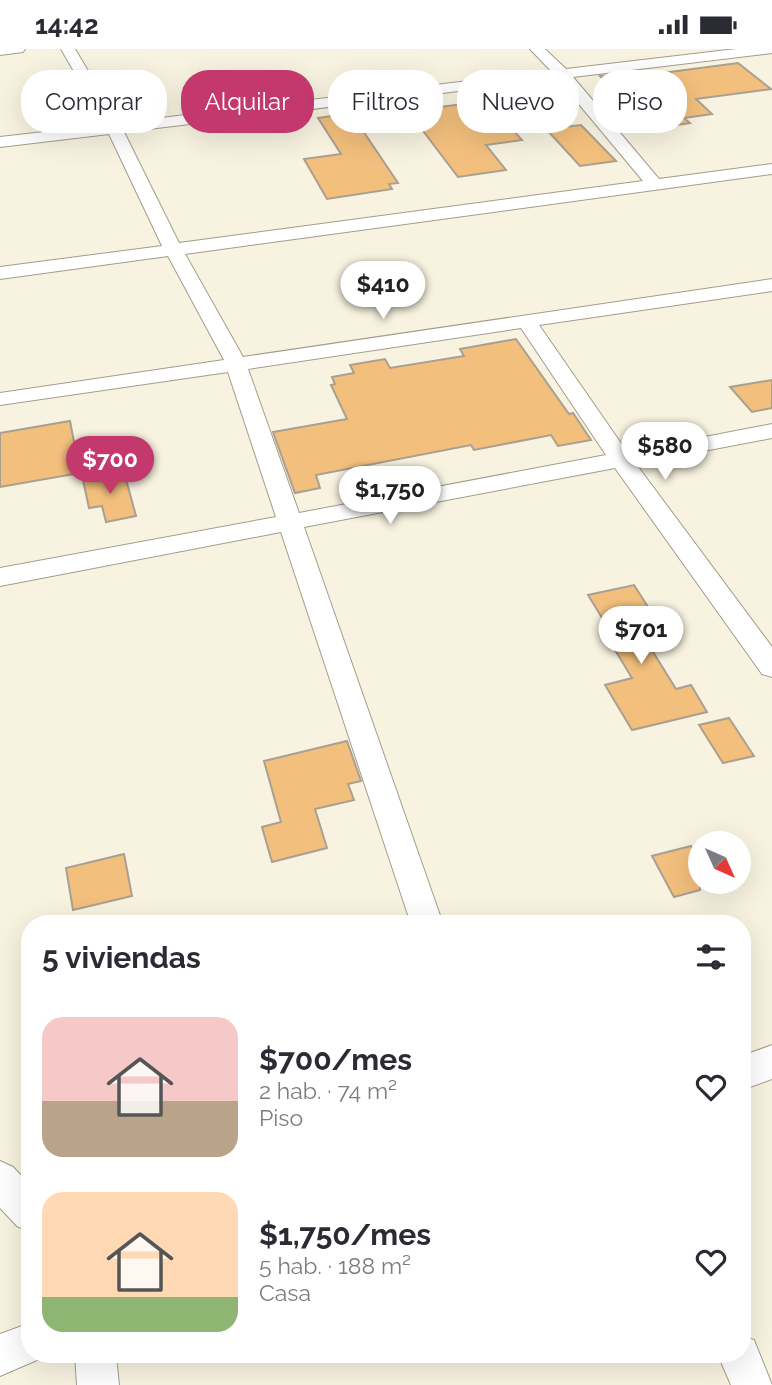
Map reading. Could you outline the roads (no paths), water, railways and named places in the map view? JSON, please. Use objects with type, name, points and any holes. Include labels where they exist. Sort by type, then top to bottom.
[{"type":"street","points":[[0,51],[18,49]]},
{"type":"street","points":[[68,49],[80,70]]},
{"type":"street","points":[[537,49],[558,70]]},
{"type":"street","points":[[579,72],[772,49]]},
{"type":"street","points":[[167,123],[457,87]]},
{"type":"street","points":[[579,94],[654,184]]},
{"type":"street","points":[[0,142],[80,133]]},
{"type":"street","points":[[117,133],[173,249],[236,363],[424,915]]},
{"type":"street","points":[[0,273],[772,169]]},
{"type":"street","points":[[0,399],[772,285]]},
{"type":"street","points":[[525,320],[621,460],[772,667]]},
{"type":"street","points":[[0,577],[772,431]]},
{"type":"street","points":[[751,1070],[772,1062]]},
{"type":"street","points":[[0,1179],[21,1203]]},
{"type":"street","points":[[0,1355],[21,1347]]},
{"type":"street","points":[[97,1363],[98,1385]]},
{"type":"street","points":[[742,1363],[752,1385]]}]
